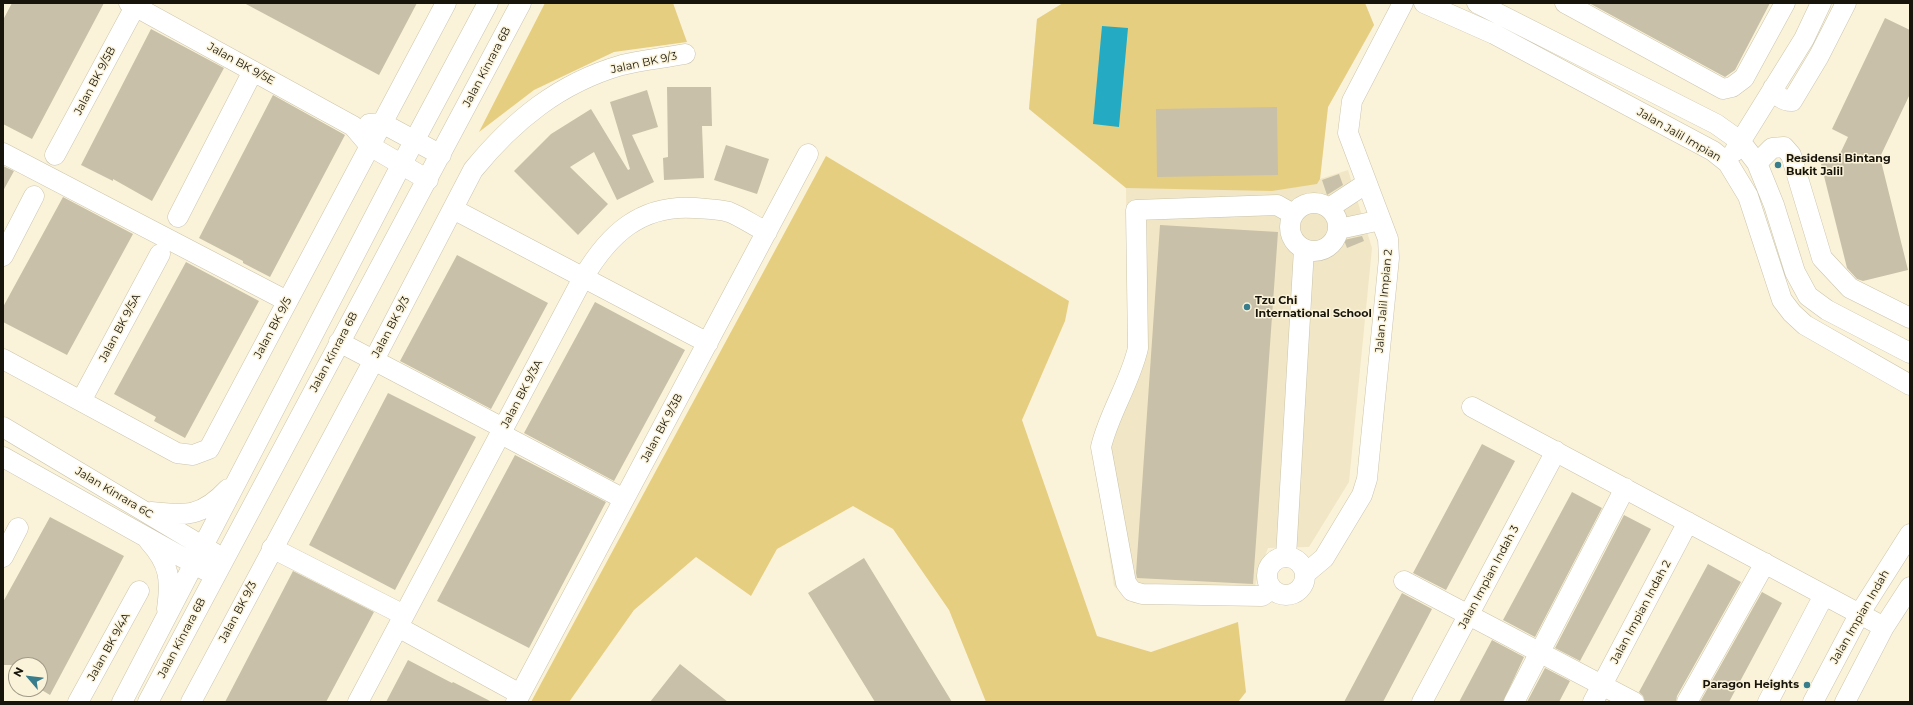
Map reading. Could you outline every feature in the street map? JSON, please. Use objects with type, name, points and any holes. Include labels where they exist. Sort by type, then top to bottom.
[{"type":"street","name":"Jalan BK 9/5","points":[[3,359],[177,454],[192,455],[209,449],[446,3]]},
{"type":"street","points":[[122,702],[401,165],[488,3]]},
{"type":"street","name":"Jalan Kinrara 6B","points":[[148,702],[339,342],[428,180],[521,3]]},
{"type":"street","points":[[1477,3],[1716,124],[1740,141],[1756,163],[1774,205],[1795,272],[1808,296],[1827,310],[1910,353]]},
{"type":"street","points":[[1565,3],[1723,89],[1732,87],[1744,78],[1785,3]]},
{"type":"street","points":[[1728,163],[1740,141],[1804,39],[1821,3]]},
{"type":"street","points":[[1773,88],[1779,97],[1786,101],[1792,101],[1819,56],[1846,3]]},
{"type":"street","name":"Jalan BK 9/5E","points":[[134,4],[353,126],[370,146],[428,180]]},
{"type":"street","name":"Jalan BK 9/5B","points":[[55,155],[134,4]]},
{"type":"street","points":[[1396,8],[1430,10],[1432,7]]},
{"type":"street","name":"Jalan Jalil Impian","points":[[1432,7],[1494,34],[1713,151],[1728,163],[1748,196],[1782,300],[1792,313],[1805,325],[1910,385]]},
{"type":"street","name":"Jalan Jalil Impian 2","points":[[1305,574],[1324,558],[1362,495],[1367,479],[1389,258],[1388,239],[1348,133],[1352,101],[1396,8]]},
{"type":"street","name":"Jalan BK 9/3","points":[[191,702],[272,548],[374,360],[473,170],[495,143],[542,102],[581,81],[622,65],[684,54]]},
{"type":"street","points":[[178,217],[253,71]]},
{"type":"street","points":[[353,126],[382,123],[441,155]]},
{"type":"street","points":[[1756,163],[1772,148],[1784,147],[1791,155],[1822,258],[1850,288],[1910,318]]},
{"type":"street","points":[[3,153],[287,301]]},
{"type":"street","name":"Jalan BK 9/3B","points":[[518,698],[808,154]]},
{"type":"street","points":[[1329,208],[1367,183]]},
{"type":"street","points":[[3,256],[34,196]]},
{"type":"street","points":[[1314,202],[1329,208],[1335,214],[1339,229],[1332,244],[1326,249],[1311,251],[1304,249],[1297,244],[1292,238],[1290,222],[1294,214],[1306,204],[1314,202]]},
{"type":"street","points":[[1272,589],[1262,596],[1142,594],[1132,591],[1126,583],[1101,447],[1105,430],[1133,369],[1138,348],[1136,210],[1277,205],[1294,214]]},
{"type":"street","name":"Jalan BK 9/3A","points":[[358,702],[583,278],[595,258],[607,243],[625,226],[647,214],[671,208],[709,209],[729,212],[767,232]]},
{"type":"street","points":[[453,209],[708,343]]},
{"type":"street","points":[[1339,229],[1381,220]]},
{"type":"street","points":[[1286,557],[1304,249]]},
{"type":"street","name":"Jalan BK 9/5A","points":[[81,401],[160,254]]},
{"type":"street","points":[[339,342],[624,499]]},
{"type":"street","points":[[1472,407],[1884,627]]},
{"type":"street","name":"Jalan Kinrara 6C","points":[[3,427],[203,547],[225,558]]},
{"type":"street","name":"Jalan Impian Indah 3","points":[[1422,702],[1556,452]]},
{"type":"street","name":"Jalan Kinrara 6C","points":[[3,457],[215,576]]},
{"type":"street","points":[[145,512],[177,515],[190,514],[206,509],[218,501],[240,476]]},
{"type":"street","points":[[1514,702],[1625,488]]},
{"type":"street","name":"Jalan Impian Indah 2","points":[[1597,694],[1688,522]]},
{"type":"street","points":[[3,557],[18,528]]},
{"type":"street","name":"Jalan Impian Indah","points":[[1812,702],[1860,613],[1910,534]]},
{"type":"street","points":[[146,538],[155,548],[167,571],[170,584],[166,619]]},
{"type":"street","points":[[272,548],[401,621],[518,698]]},
{"type":"street","points":[[1286,557],[1296,560],[1300,564],[1305,574],[1302,586],[1293,594],[1282,595],[1272,589],[1267,578],[1270,566],[1274,561],[1286,557]]},
{"type":"street","points":[[1687,702],[1765,563]]},
{"type":"street","points":[[1404,582],[1539,652],[1597,694],[1634,702]]},
{"type":"street","points":[[1844,702],[1884,627],[1910,587]]},
{"type":"street","name":"Jalan BK 9/4A","points":[[78,702],[139,591]]},
{"type":"street","points":[[1768,702],[1824,595]]},
{"type":"shaded area","points":[[545,3],[673,3],[687,42],[614,52],[534,90],[479,132]]},
{"type":"shaded area","name":"Tzu Chi International School","points":[[1063,3],[1365,3],[1374,25],[1328,107],[1320,179],[1348,170],[1372,248],[1349,482],[1309,547],[1268,548],[1248,606],[1133,603],[1114,586],[1092,441],[1128,353],[1126,188],[1029,109],[1037,19]]},
{"type":"shaded area","points":[[1063,3],[1365,3],[1374,25],[1328,107],[1320,179],[1317,184],[1272,191],[1126,188],[1029,109],[1037,19]]},
{"type":"shaded area","points":[[826,156],[1069,301],[1065,321],[1022,420],[1097,636],[1151,652],[1238,622],[1246,692],[1238,702],[986,702],[949,610],[893,529],[853,506],[777,549],[751,596],[696,557],[634,610],[569,702],[531,702]]},
{"type":"water","points":[[1102,26],[1128,28],[1119,127],[1093,124]]},
{"type":"building","points":[[12,3],[104,3],[32,139],[3,124],[3,20]]},
{"type":"building","points":[[244,3],[417,3],[379,75]]},
{"type":"building","points":[[1589,3],[1770,3],[1735,70],[1725,77]]},
{"type":"building","points":[[1885,18],[1910,30],[1910,94],[1880,157],[1908,270],[1863,281],[1857,279],[1847,268],[1821,164],[1837,160],[1848,137],[1832,129]]},
{"type":"building","points":[[151,29],[224,68],[152,201],[113,179],[113,181],[81,165]]},
{"type":"building","points":[[667,87],[711,87],[712,126],[702,126],[704,178],[664,180],[663,158],[668,157]]},
{"type":"building","points":[[647,90],[658,127],[632,135],[654,182],[617,200],[594,152],[570,167],[608,204],[578,235],[514,171],[551,134],[591,109],[628,170],[630,169],[610,102]]},
{"type":"building","points":[[273,95],[345,135],[270,277],[199,238]]},
{"type":"building","points":[[1277,107],[1278,175],[1157,177],[1156,109]]},
{"type":"building","points":[[726,145],[769,159],[757,194],[714,180]]},
{"type":"building","points":[[3,166],[14,171],[3,191]]},
{"type":"building","points":[[1339,174],[1343,185],[1327,195],[1322,180]]},
{"type":"building","points":[[63,197],[133,234],[67,355],[3,322],[3,307]]},
{"type":"building","points":[[1160,225],[1278,232],[1253,584],[1137,578],[1136,573]]},
{"type":"building","points":[[1362,236],[1364,241],[1347,248],[1344,240]]},
{"type":"building","points":[[457,255],[548,303],[491,409],[400,361]]},
{"type":"building","points":[[186,262],[259,301],[185,438],[154,421],[156,417],[114,394]]},
{"type":"building","points":[[595,302],[685,350],[614,481],[524,433]]},
{"type":"building","points":[[388,393],[476,437],[395,590],[309,545]]},
{"type":"building","points":[[1482,444],[1515,461],[1446,590],[1413,573]]},
{"type":"building","points":[[515,455],[606,502],[529,648],[437,601]]},
{"type":"building","points":[[1572,492],[1602,508],[1535,637],[1503,620]]},
{"type":"building","points":[[1624,515],[1651,529],[1580,661],[1555,648]]},
{"type":"building","points":[[50,517],[124,556],[50,695],[48,694],[48,657],[8,657],[8,665],[3,665],[3,602]]},
{"type":"building","points":[[864,558],[952,702],[875,702],[808,593]]},
{"type":"building","points":[[1708,564],[1741,582],[1677,696],[1676,702],[1645,702],[1643,696],[1639,692]]},
{"type":"building","points":[[293,571],[374,612],[326,702],[225,702]]},
{"type":"building","points":[[1762,592],[1782,603],[1729,702],[1700,702]]},
{"type":"building","points":[[1402,593],[1432,609],[1383,702],[1344,702]]},
{"type":"building","points":[[1492,640],[1524,657],[1503,702],[1459,702]]},
{"type":"building","points":[[408,660],[452,683],[453,682],[492,702],[386,702]]},
{"type":"building","points":[[680,664],[728,702],[650,702]]},
{"type":"building","points":[[1545,668],[1570,681],[1559,702],[1527,702]]},
{"type":"place","name":"Residensi Bintang Bukit Jalil","points":[[1778,165]]},
{"type":"place","name":"Tzu Chi International School","points":[[1247,307]]},
{"type":"place","name":"Paragon Heights","points":[[1807,685]]}]
